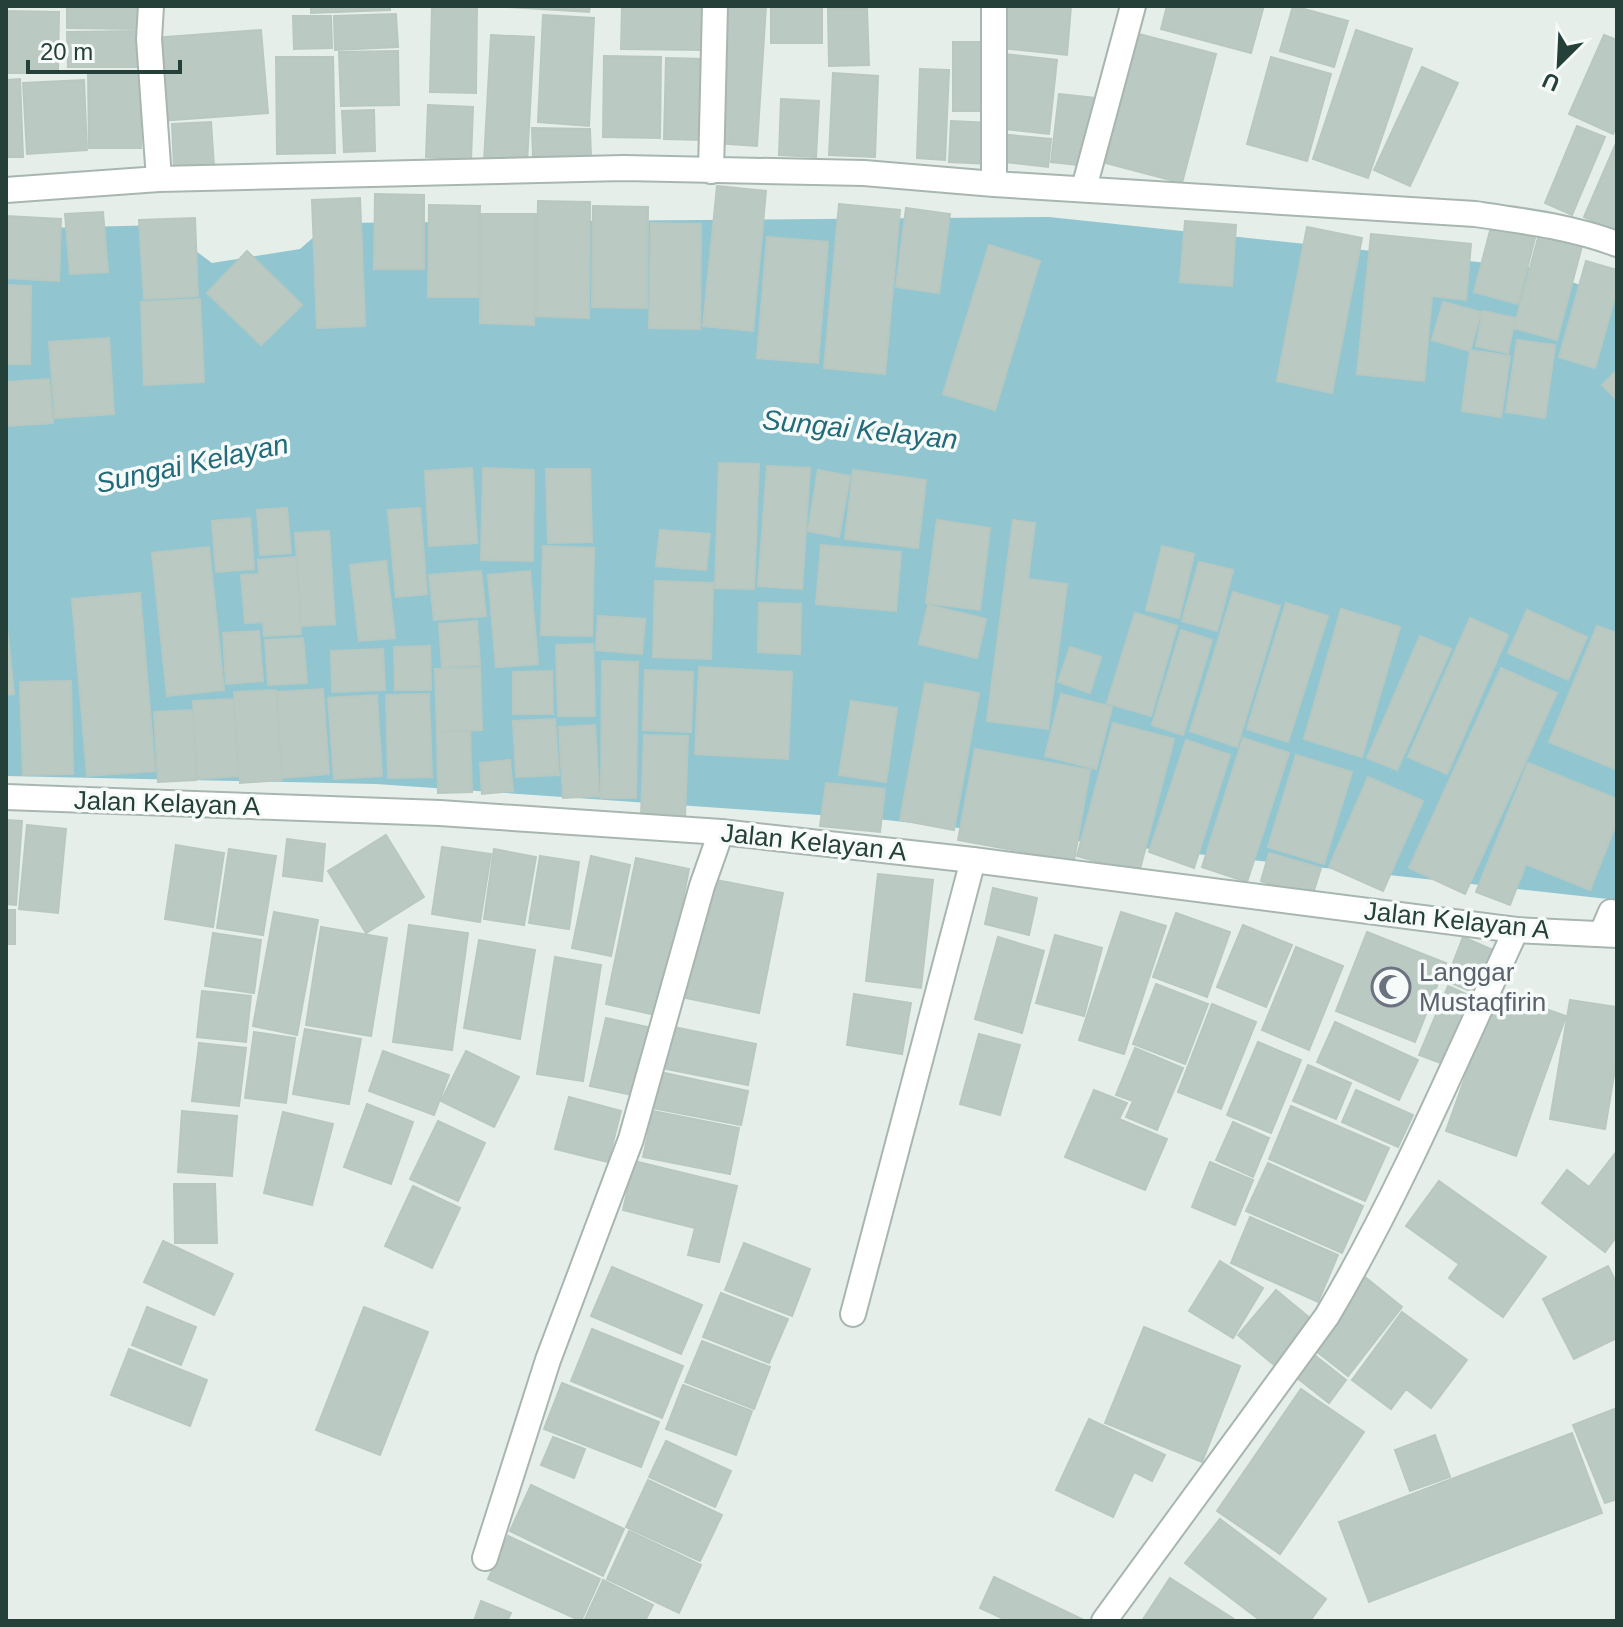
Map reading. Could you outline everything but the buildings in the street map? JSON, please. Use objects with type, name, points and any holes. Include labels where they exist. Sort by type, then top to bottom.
[{"type":"street","points":[[151,6],[149,39],[159,179]]},
{"type":"street","points":[[711,171],[715,6]]},
{"type":"street","points":[[994,6],[994,184]]},
{"type":"street","points":[[1084,188],[1133,6]]},
{"type":"street","points":[[6,190],[159,179],[609,169],[864,173],[1475,214],[1542,223],[1588,233],[1617,244]]},
{"type":"street","name":"Jalan Kelayan A","points":[[6,797],[440,813],[721,832],[973,860],[1516,930],[1610,927]]},
{"type":"street","points":[[485,1558],[548,1360],[631,1139],[702,886],[721,832]]},
{"type":"street","points":[[853,1314],[973,860]]},
{"type":"street","points":[[1104,1621],[1339,1296],[1419,1141],[1516,930]]},
{"type":"water","name":"Sungai Kelayan","points":[[1049,217],[1535,268],[1617,299],[1617,900],[877,819],[376,784],[6,776],[6,229],[161,225],[212,263],[300,249],[330,223]]},
{"type":"place","name":"Langgar Mustaqfirin","points":[[1391,987]]}]
